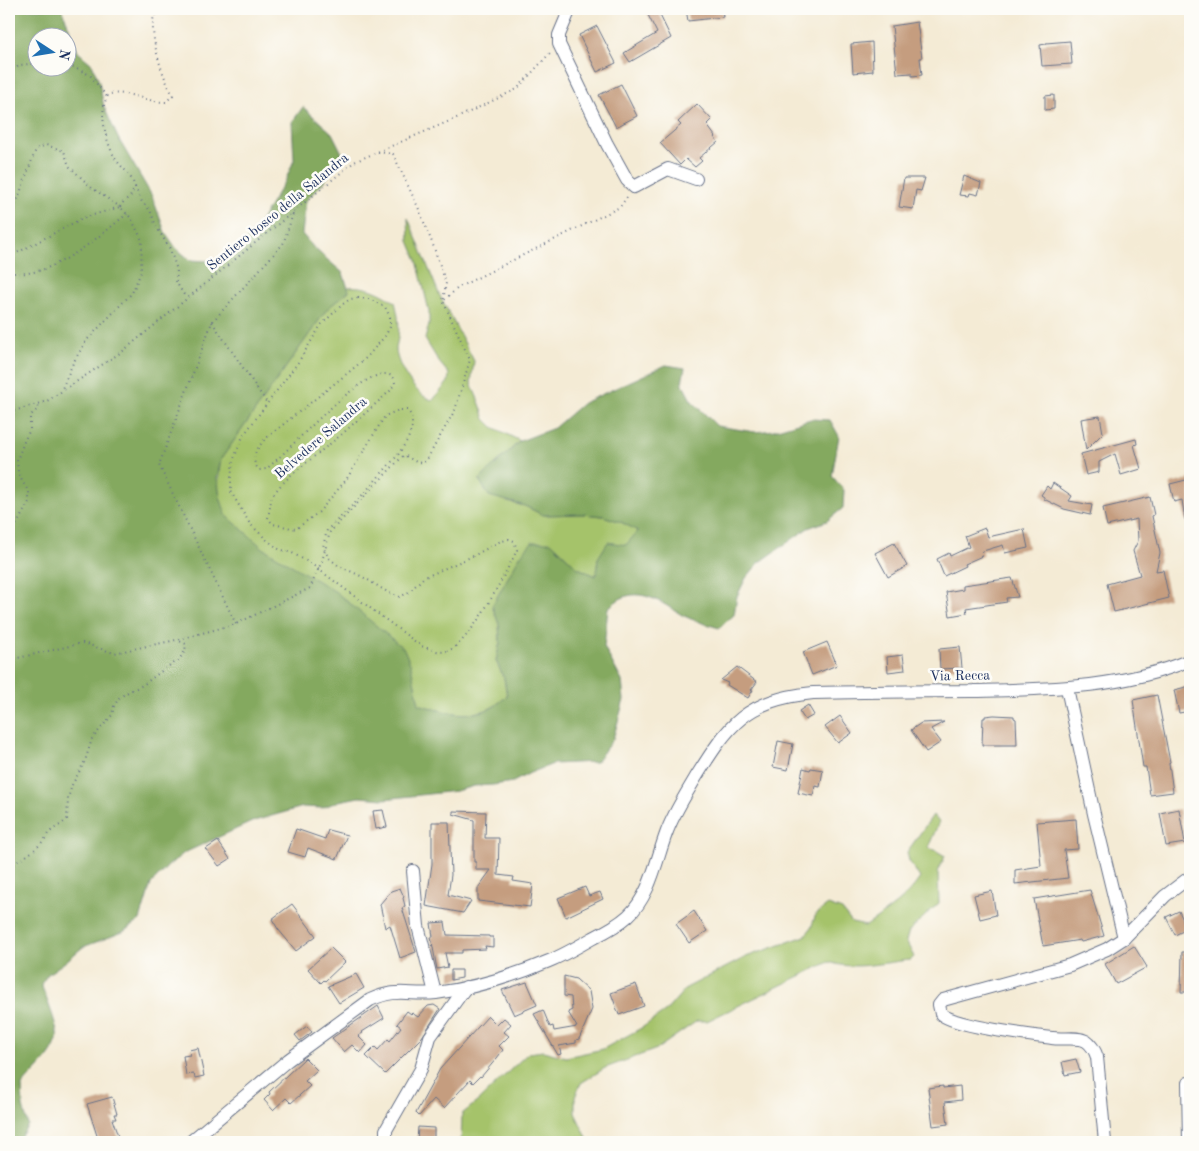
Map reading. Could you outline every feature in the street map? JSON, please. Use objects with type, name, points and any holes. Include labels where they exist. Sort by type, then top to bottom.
[{"type":"street","points":[[570,9],[559,35],[559,44],[607,144],[627,180],[634,187],[668,169],[696,179]]},
{"type":"street","name":"Via Recca","points":[[190,1142],[226,1114],[288,1060],[370,1000],[393,992],[434,993],[503,978],[550,961],[613,927],[628,916],[639,903],[646,890],[674,814],[715,747],[735,723],[762,705],[794,695],[813,693],[1067,688],[1112,683],[1190,660]]},
{"type":"street","points":[[1067,688],[1094,814],[1124,938]]},
{"type":"street","points":[[413,871],[418,926],[434,993]]},
{"type":"street","points":[[1106,1142],[1097,1057],[1091,1045],[1086,1041],[1081,1039],[1054,1039],[956,1023],[943,1016],[939,1009],[943,1000],[1070,965],[1107,948],[1124,938],[1165,896],[1190,877]]},
{"type":"street","points":[[386,1142],[386,1130],[421,1068],[430,1036],[466,987]]},
{"type":"street","points":[[1188,1082],[1189,1142]]},
{"type":"path","points":[[107,96],[109,94],[122,93],[153,102],[166,102],[173,95],[166,83],[162,69],[155,43],[153,23],[154,15],[170,9]]},
{"type":"path","name":"Sentiero bosco della Salandra","points":[[9,410],[47,401],[123,351],[354,162],[459,117],[518,89],[559,44]]},
{"type":"path","points":[[9,73],[20,65],[28,64]]},
{"type":"path","points":[[78,70],[90,75],[107,96]]},
{"type":"path","points":[[107,96],[104,109],[106,135],[116,159],[132,176],[142,202],[150,210],[156,226],[170,249],[177,270],[176,282],[187,299]]},
{"type":"path","points":[[9,223],[36,149],[46,145],[64,151],[69,166],[92,188],[120,207],[132,218],[142,240],[142,272],[132,294],[86,341],[73,363],[61,392]]},
{"type":"path","points":[[9,660],[83,643],[114,653],[176,640],[236,624],[310,588],[319,569],[330,532],[404,455],[418,463],[426,460],[454,410],[470,360],[443,301],[446,283],[418,207],[393,154],[378,152]]},
{"type":"path","points":[[9,257],[83,218],[120,207],[130,197],[135,187]]},
{"type":"path","points":[[443,301],[458,287],[620,207],[634,187]]},
{"type":"path","points":[[236,624],[159,465],[212,322],[283,244],[294,211]]},
{"type":"path","points":[[9,272],[18,274],[36,272],[59,262],[76,253],[127,214]]},
{"type":"path","name":"Belvedere Salandra","points":[[358,298],[369,299],[385,307],[390,317],[390,327],[385,336],[366,358],[268,436],[258,447],[254,456],[254,464],[259,470],[266,469],[362,383],[376,376],[386,374],[393,376],[395,383],[390,391],[341,435],[291,475],[272,496],[268,518],[273,524],[296,529],[319,512],[346,480],[386,416],[399,410],[407,410],[412,416],[412,427],[408,439],[398,455],[357,501],[327,530],[324,541],[325,552],[339,566],[364,577],[389,593],[400,597],[409,592],[423,578],[500,542],[509,539],[514,541],[517,550],[502,580],[471,631],[455,647],[447,652],[421,646],[319,569],[297,556],[279,549],[250,524],[232,492],[233,461],[243,436],[267,403],[299,361],[321,325],[343,304],[350,299],[358,298]]},
{"type":"path","points":[[212,322],[267,403]]},
{"type":"path","points":[[9,538],[29,502],[28,492],[18,472],[17,460],[30,430],[30,417],[38,409],[39,403]]},
{"type":"path","points":[[9,866],[28,854],[45,840],[47,834],[67,819],[70,791],[85,761],[92,739],[112,715],[114,706],[119,698],[144,686],[167,667],[178,661],[185,651],[186,644],[176,640]]},
{"type":"green space","points":[[9,9],[62,9],[69,28],[28,28],[28,78],[78,78],[78,52],[92,64],[99,82],[104,107],[118,138],[152,196],[165,232],[176,248],[190,260],[208,261],[229,256],[255,230],[286,179],[294,160],[292,122],[303,107],[332,133],[342,153],[334,170],[306,201],[302,234],[314,248],[343,273],[349,291],[327,309],[221,459],[217,478],[220,497],[226,515],[263,548],[336,592],[404,649],[411,666],[419,704],[446,712],[464,714],[491,708],[507,696],[504,678],[496,661],[500,642],[499,624],[492,606],[520,556],[532,542],[551,542],[578,568],[596,576],[598,558],[608,542],[626,545],[638,531],[621,522],[603,516],[583,514],[543,515],[525,506],[489,496],[479,480],[520,441],[554,428],[583,403],[666,365],[685,368],[682,383],[691,400],[717,426],[755,432],[774,430],[811,419],[830,420],[839,436],[832,476],[844,490],[843,508],[827,521],[808,528],[759,563],[746,578],[737,596],[734,615],[719,628],[691,619],[654,599],[640,595],[624,597],[608,608],[604,647],[622,681],[624,700],[613,739],[596,762],[553,764],[513,782],[474,786],[456,791],[384,799],[359,797],[339,801],[322,808],[303,807],[254,821],[184,853],[169,865],[151,884],[140,920],[123,932],[83,947],[48,974],[41,984],[56,1028],[57,1040],[47,1059],[22,1086],[23,1106],[28,1125],[18,1141],[9,1142]]},
{"type":"green space","points":[[408,218],[439,294],[474,361],[471,383],[485,419],[493,427],[520,441],[493,466],[507,502],[525,506],[543,515],[583,514],[603,516],[621,522],[638,531],[626,546],[598,558],[596,576],[578,568],[551,542],[511,573],[492,606],[499,624],[500,643],[496,661],[504,678],[507,696],[491,708],[473,713],[446,712],[418,704],[415,685],[231,521],[226,515],[219,495],[221,459],[327,309],[348,291],[347,287],[360,287],[372,290],[395,302],[399,324],[397,356],[403,372],[420,393],[433,400],[448,382],[449,374],[425,339],[429,324],[429,311],[417,260],[409,241]]},
{"type":"green space","points":[[933,815],[939,822],[928,848],[945,856],[938,872],[939,903],[909,931],[906,941],[914,957],[911,960],[859,966],[839,965],[829,962],[707,1021],[697,1021],[657,1049],[605,1068],[581,1083],[575,1097],[575,1113],[589,1142],[461,1142],[462,1114],[528,1053],[543,1051],[566,1057],[603,1049],[643,1027],[666,1011],[686,988],[746,957],[805,936],[811,928],[816,914],[828,905],[842,910],[852,923],[866,926],[902,899],[920,878],[909,861],[907,852]]},
{"type":"building","points":[[645,9],[657,9],[671,38],[630,62],[624,53],[657,33]]},
{"type":"building","points":[[686,9],[722,9],[723,17],[688,21]]},
{"type":"building","points":[[917,22],[922,58],[920,58],[922,75],[912,76],[912,73],[897,74],[892,26]]},
{"type":"building","points":[[597,26],[616,63],[597,72],[579,35]]},
{"type":"building","points":[[1070,41],[1072,64],[1042,66],[1040,45]]},
{"type":"building","points":[[872,42],[873,71],[853,73],[851,44]]},
{"type":"building","points":[[621,84],[637,116],[616,127],[599,95]]},
{"type":"building","points":[[1054,95],[1054,109],[1045,110],[1045,96]]},
{"type":"building","points":[[697,104],[712,120],[707,125],[718,142],[699,158],[702,161],[695,167],[686,159],[680,165],[660,143],[681,125],[678,122]]},
{"type":"building","points":[[964,176],[981,183],[978,195],[970,193],[969,196],[959,195]]},
{"type":"building","points":[[904,178],[925,178],[921,191],[916,190],[913,209],[899,207]]},
{"type":"building","points":[[1100,416],[1103,433],[1086,450],[1081,419]]},
{"type":"building","points":[[1136,439],[1137,444],[1134,445],[1141,469],[1121,475],[1115,454],[1099,462],[1099,472],[1086,475],[1081,454]]},
{"type":"building","points":[[1190,479],[1190,519],[1185,520],[1182,500],[1174,502],[1170,484]]},
{"type":"building","points":[[1053,483],[1072,496],[1069,501],[1092,505],[1090,515],[1064,509],[1044,499],[1041,495],[1047,486],[1050,489]]},
{"type":"building","points":[[1150,497],[1160,553],[1156,571],[1163,570],[1169,598],[1114,612],[1107,584],[1140,575],[1133,551],[1138,541],[1137,519],[1107,526],[1103,508]]},
{"type":"building","points":[[985,528],[988,537],[1024,529],[1028,548],[1005,553],[1003,545],[983,551],[982,556],[944,576],[937,559],[949,553],[950,556],[969,547],[965,536]]},
{"type":"building","points":[[894,543],[907,566],[888,577],[875,553]]},
{"type":"building","points":[[1012,578],[1018,597],[1006,598],[1007,602],[966,608],[967,613],[950,616],[946,592],[963,589],[963,585]]},
{"type":"building","points":[[827,642],[837,665],[812,675],[803,652]]},
{"type":"building","points":[[960,647],[962,668],[940,669],[939,649]]},
{"type":"building","points":[[903,655],[905,670],[888,672],[887,657]]},
{"type":"building","points":[[737,667],[757,682],[748,698],[721,680]]},
{"type":"building","points":[[1190,686],[1190,711],[1179,713],[1174,690]]},
{"type":"building","points":[[1157,695],[1170,762],[1173,792],[1150,795],[1146,767],[1143,767],[1133,700]]},
{"type":"building","points":[[808,705],[814,715],[805,720],[799,711]]},
{"type":"building","points":[[994,715],[1014,716],[1016,719],[1017,745],[982,745],[983,718]]},
{"type":"building","points":[[840,716],[852,733],[838,743],[825,727]]},
{"type":"building","points":[[944,722],[931,729],[941,742],[926,752],[911,730],[921,723]]},
{"type":"building","points":[[778,741],[793,744],[788,770],[773,767]]},
{"type":"building","points":[[803,768],[823,770],[820,787],[815,786],[813,796],[798,793]]},
{"type":"building","points":[[1179,809],[1185,843],[1166,846],[1160,813]]},
{"type":"building","points":[[383,810],[387,827],[376,829],[373,811]]},
{"type":"building","points":[[453,811],[486,812],[485,838],[499,838],[498,875],[514,877],[513,881],[533,884],[530,907],[478,901],[478,888],[491,870],[476,870],[476,862],[474,862],[474,820],[453,814]]},
{"type":"building","points":[[1076,819],[1078,849],[1064,850],[1068,878],[1015,884],[1015,870],[1041,866],[1037,822]]},
{"type":"building","points":[[432,822],[449,822],[451,875],[448,895],[471,901],[463,913],[426,906],[432,864]]},
{"type":"building","points":[[296,829],[325,839],[328,830],[347,835],[337,859],[308,848],[305,857],[288,852]]},
{"type":"building","points":[[218,841],[230,859],[219,866],[206,849]]},
{"type":"building","points":[[585,887],[589,896],[600,892],[603,899],[566,917],[558,898]]},
{"type":"building","points":[[400,888],[405,906],[402,908],[416,952],[400,958],[390,925],[385,928],[380,904],[391,891]]},
{"type":"building","points":[[1090,890],[1104,936],[1081,942],[1080,940],[1043,946],[1034,899]]},
{"type":"building","points":[[992,891],[996,915],[980,919],[974,895]]},
{"type":"building","points":[[292,904],[316,936],[296,951],[272,919]]},
{"type":"building","points":[[694,911],[707,931],[689,943],[676,924]]},
{"type":"building","points":[[1179,911],[1187,929],[1175,935],[1166,917]]},
{"type":"building","points":[[445,922],[447,935],[493,937],[493,947],[485,946],[486,949],[462,950],[462,953],[445,953],[448,967],[437,969],[431,937],[433,937],[431,923]]},
{"type":"building","points":[[1134,946],[1147,967],[1116,984],[1105,964]]},
{"type":"building","points":[[331,948],[345,962],[321,983],[308,969]]},
{"type":"building","points":[[1182,952],[1190,952],[1190,992],[1181,992]]},
{"type":"building","points":[[451,970],[462,970],[462,978],[451,980]]},
{"type":"building","points":[[356,974],[364,988],[339,1003],[328,986]]},
{"type":"building","points":[[564,976],[576,979],[589,991],[592,1009],[579,1039],[576,1040],[576,1043],[559,1046],[561,1054],[558,1055],[534,1014],[543,1010],[550,1027],[553,1026],[554,1031],[577,1027],[568,1012],[572,1010],[571,997],[564,996]]},
{"type":"building","points":[[527,982],[537,1005],[514,1015],[502,990]]},
{"type":"building","points":[[636,984],[644,1006],[619,1015],[611,993]]},
{"type":"building","points":[[434,1005],[440,1009],[422,1037],[385,1074],[366,1056],[375,1047],[378,1050],[388,1039],[390,1041],[401,1027],[397,1024],[407,1011],[418,1017],[428,1006]]},
{"type":"building","points":[[378,1006],[384,1018],[358,1036],[367,1045],[360,1053],[352,1045],[344,1052],[332,1038]]},
{"type":"building","points":[[488,1016],[497,1025],[504,1018],[511,1024],[504,1032],[509,1036],[499,1046],[503,1050],[481,1077],[473,1083],[470,1080],[444,1108],[434,1099],[419,1116],[416,1113],[440,1069]]},
{"type":"building","points":[[307,1026],[312,1032],[300,1041],[295,1035]]},
{"type":"building","points":[[198,1048],[204,1076],[195,1078],[194,1074],[186,1075],[183,1056],[190,1055],[189,1050]]},
{"type":"building","points":[[305,1058],[317,1070],[305,1081],[310,1086],[291,1103],[286,1098],[273,1110],[264,1100],[270,1094],[269,1092]]},
{"type":"building","points":[[1076,1059],[1080,1072],[1065,1075],[1062,1062]]},
{"type":"building","points":[[943,1086],[943,1088],[960,1086],[961,1100],[945,1102],[948,1124],[933,1126],[928,1088]]},
{"type":"building","points":[[112,1097],[117,1114],[114,1114],[116,1119],[112,1119],[120,1142],[99,1142],[87,1104]]},
{"type":"building","points":[[418,1127],[434,1128],[434,1142],[417,1142]]}]
